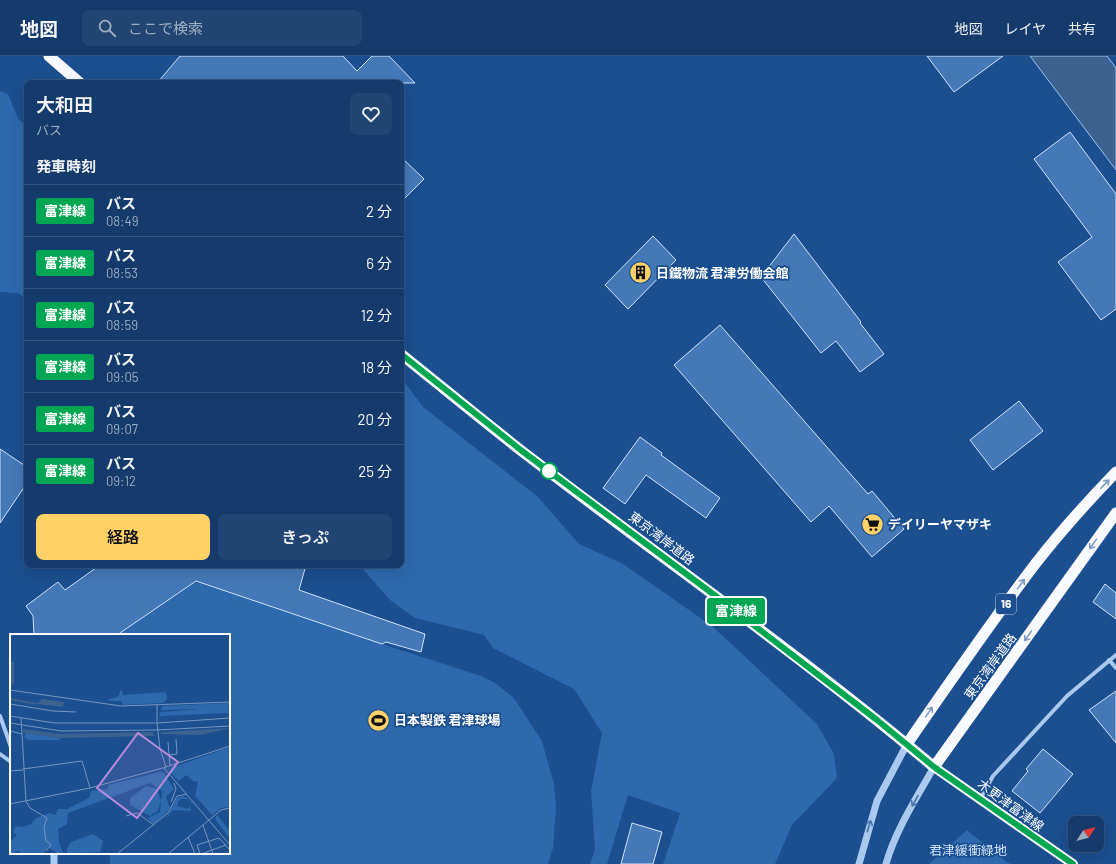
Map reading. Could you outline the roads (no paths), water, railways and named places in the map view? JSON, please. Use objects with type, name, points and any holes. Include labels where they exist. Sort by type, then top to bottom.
[{"type":"highway","points":[[49,56],[77,80]]},
{"type":"highway","name":"東京湾岸道路","points":[[404,356],[522,451],[704,587],[907,744],[934,767],[1115,517]]},
{"type":"highway","name":"東京湾岸道路","points":[[907,744],[1036,563],[1068,524],[1116,472]]},
{"type":"main road","name":"木更津富津線","points":[[934,767],[1073,864]]},
{"type":"street","points":[[980,799],[994,776],[1067,696],[1116,655]]},
{"type":"street","points":[[1109,660],[1116,668]]},
{"type":"street","points":[[0,716],[10,744]]},
{"type":"street","points":[[859,864],[877,801],[907,744]]},
{"type":"street","points":[[0,754],[10,761]]},
{"type":"street","points":[[886,864],[889,853],[903,824],[934,767]]},
{"type":"place","name":"日鐵物流 君津労働会館","points":[[641,273]]},
{"type":"place","name":"デイリーヤマザキ","points":[[872,524]]},
{"type":"place","name":"日本製鉄 君津球場","points":[[378,720]]},
{"type":"park label","name":"君津緩衝緑地","points":[[968,850]]}]
